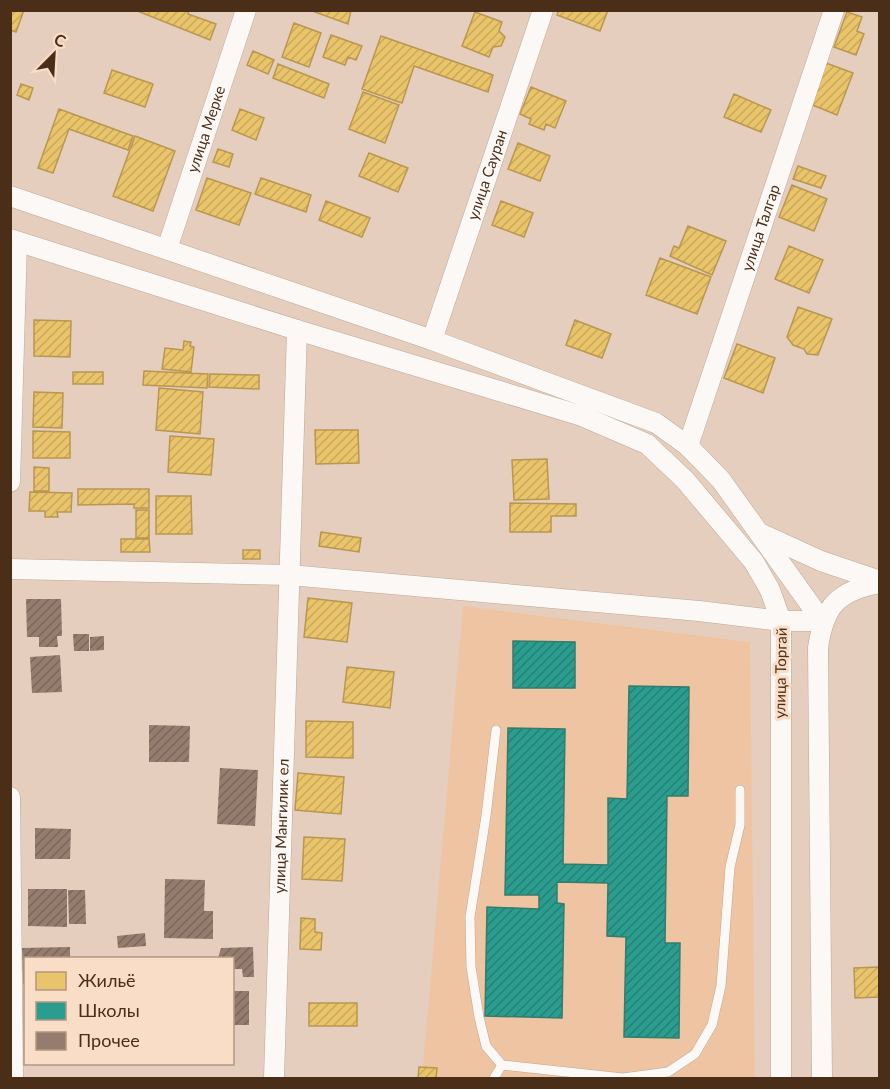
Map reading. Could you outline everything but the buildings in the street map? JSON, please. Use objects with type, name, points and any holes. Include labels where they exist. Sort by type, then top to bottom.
[{"type":"street","name":"улица Мерке","points":[[167,249],[246,10]]},
{"type":"street","name":"улица Сауран","points":[[432,340],[543,10]]},
{"type":"street","name":"улица Талгар","points":[[688,446],[834,10]]},
{"type":"street","points":[[10,196],[432,340],[632,412],[656,423],[688,446],[721,480],[762,534],[822,621]]},
{"type":"street","points":[[10,482],[14,241],[582,416],[647,444],[685,480],[754,562],[770,590],[781,621],[699,611],[290,575],[10,568]]},
{"type":"street","points":[[290,575],[297,330]]},
{"type":"street","points":[[762,534],[821,561],[879,582]]},
{"type":"street","name":"улица Мангилик ел","points":[[274,1078],[290,575]]},
{"type":"street","points":[[822,1078],[818,660],[822,621],[832,606],[847,594],[879,582]]},
{"type":"street","name":"улица Торгай","points":[[781,1078],[781,621],[822,621]]},
{"type":"street","points":[[10,797],[13,1078]]},
{"type":"lane","points":[[496,730],[486,816],[470,917],[471,967],[479,1017],[486,1046],[502,1065],[623,1078],[668,1072],[695,1054],[712,1025],[721,986],[729,867],[740,825],[740,790]]},
{"type":"lane","points":[[494,1078],[502,1065]]},
{"type":"shaded area","points":[[463,606],[750,642],[755,1078],[422,1078]]}]
